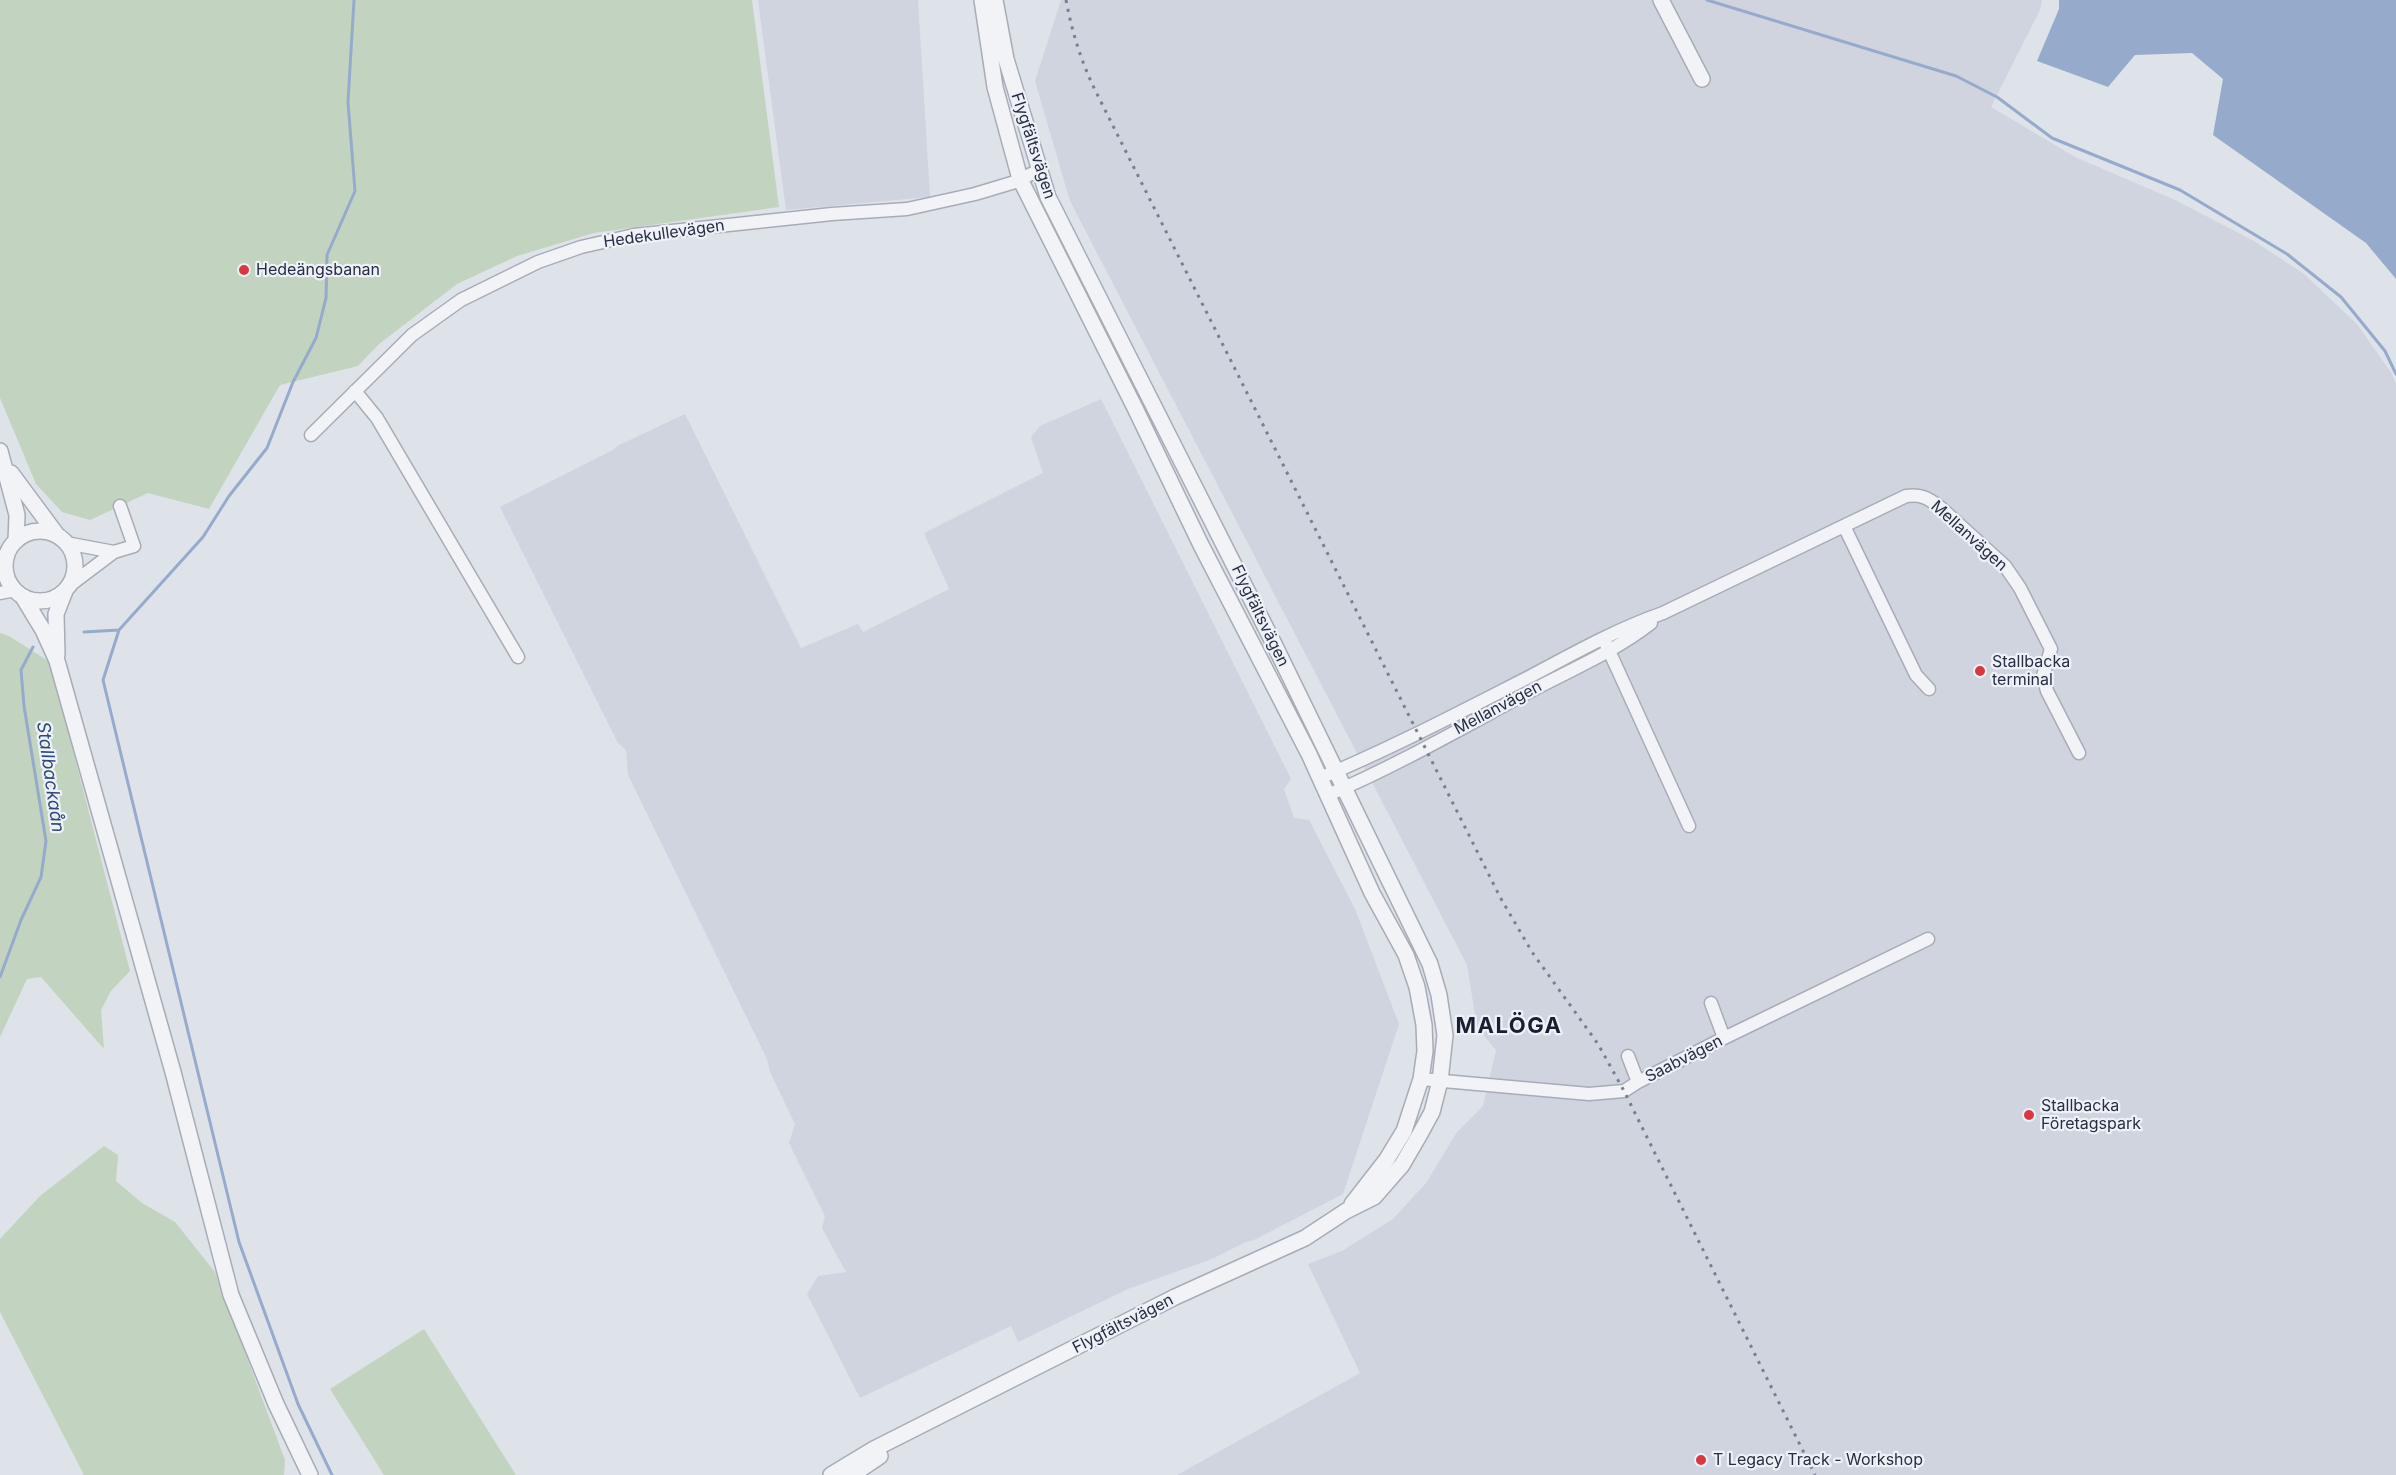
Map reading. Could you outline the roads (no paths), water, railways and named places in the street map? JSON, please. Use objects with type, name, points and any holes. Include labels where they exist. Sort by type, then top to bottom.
[{"type":"street","name":"Flygfältsvägen","points":[[982,0],[995,87],[1020,179],[1201,545],[1320,778],[1372,892],[1406,955],[1417,987],[1424,1025],[1425,1051],[1421,1078],[1404,1131],[1387,1159],[1347,1211]]},
{"type":"street","name":"Flygfältsvägen","points":[[831,1475],[874,1449],[900,1438],[1175,1297],[1305,1238],[1374,1197],[1402,1165],[1432,1112],[1440,1081],[1445,1035],[1439,995],[1430,964],[1200,495],[1048,197],[1006,59],[995,0]]},
{"type":"street","points":[[1661,0],[1702,79]]},
{"type":"street","name":"Hedekullevägen","points":[[311,435],[412,335],[461,300],[512,273],[581,247],[634,235],[832,214],[907,209],[975,194],[1039,170]]},
{"type":"street","points":[[355,391],[376,418],[518,657]]},
{"type":"street","points":[[2,457],[73,553],[74,575],[56,614],[57,661]]},
{"type":"street","points":[[2,457],[17,514],[6,570],[13,593],[44,630],[57,661],[173,1072],[231,1295],[276,1404],[302,1475]]},
{"type":"street","name":"Mellanvägen","points":[[1328,795],[1605,644],[1643,620],[1663,613],[1906,496],[1920,495],[1940,507],[2005,566],[2020,588],[2051,649],[2043,676],[2047,691],[2079,753]]},
{"type":"street","points":[[13,593],[45,601],[67,588],[114,552],[134,546],[120,506]]},
{"type":"street","points":[[1844,526],[1916,675],[1929,689]]},
{"type":"street","points":[[9,550],[36,532],[114,552]]},
{"type":"street","points":[[1605,644],[1689,826]]},
{"type":"street","name":"Mellanvägen","points":[[1320,778],[1605,644]]},
{"type":"street","name":"Saabvägen","points":[[1421,1078],[1589,1094],[1629,1090],[1638,1082],[1724,1038],[1928,939]]},
{"type":"street","points":[[1711,1003],[1724,1038]]},
{"type":"street","points":[[1628,1056],[1638,1082]]},
{"type":"street","points":[[276,1404],[310,1475]]},
{"type":"street","name":"Flygfältsvägen","points":[[852,1475],[878,1458],[900,1438]]},
{"type":"water","points":[[2059,0],[2396,0],[2396,279],[2366,243],[2213,135],[2223,79],[2192,53],[2135,55],[2108,87],[2037,61],[2059,9]]},
{"type":"waterway","points":[[332,1475],[298,1404],[239,1242],[103,680],[119,630],[203,537],[229,496],[267,448],[293,382],[316,338],[326,298],[327,255],[355,191],[348,102],[354,0]]},
{"type":"waterway","points":[[1707,0],[1956,76],[1997,97],[2052,138],[2180,190],[2287,254],[2341,297],[2385,351],[2396,374]]},
{"type":"waterway","points":[[84,632],[119,630]]},
{"type":"waterway","name":"Stallbackaån","points":[[0,977],[21,920],[41,877],[46,841],[24,706],[21,670],[33,647]]},
{"type":"railway","points":[[1066,0],[1085,68],[1095,90],[1500,897],[1532,952],[1598,1044],[1624,1091],[1815,1475]]},
{"type":"place","name":"Hedeängsbanan","points":[[244,270]]},
{"type":"place","name":"Stallbacka terminal","points":[[1980,671]]},
{"type":"place","name":"Stallbacka Företagspark","points":[[2029,1115]]},
{"type":"place","name":"T Legacy Track - Workshop","points":[[1701,1460]]},
{"type":"district","name":"MALÖGA","points":[[1509,1026]]}]
